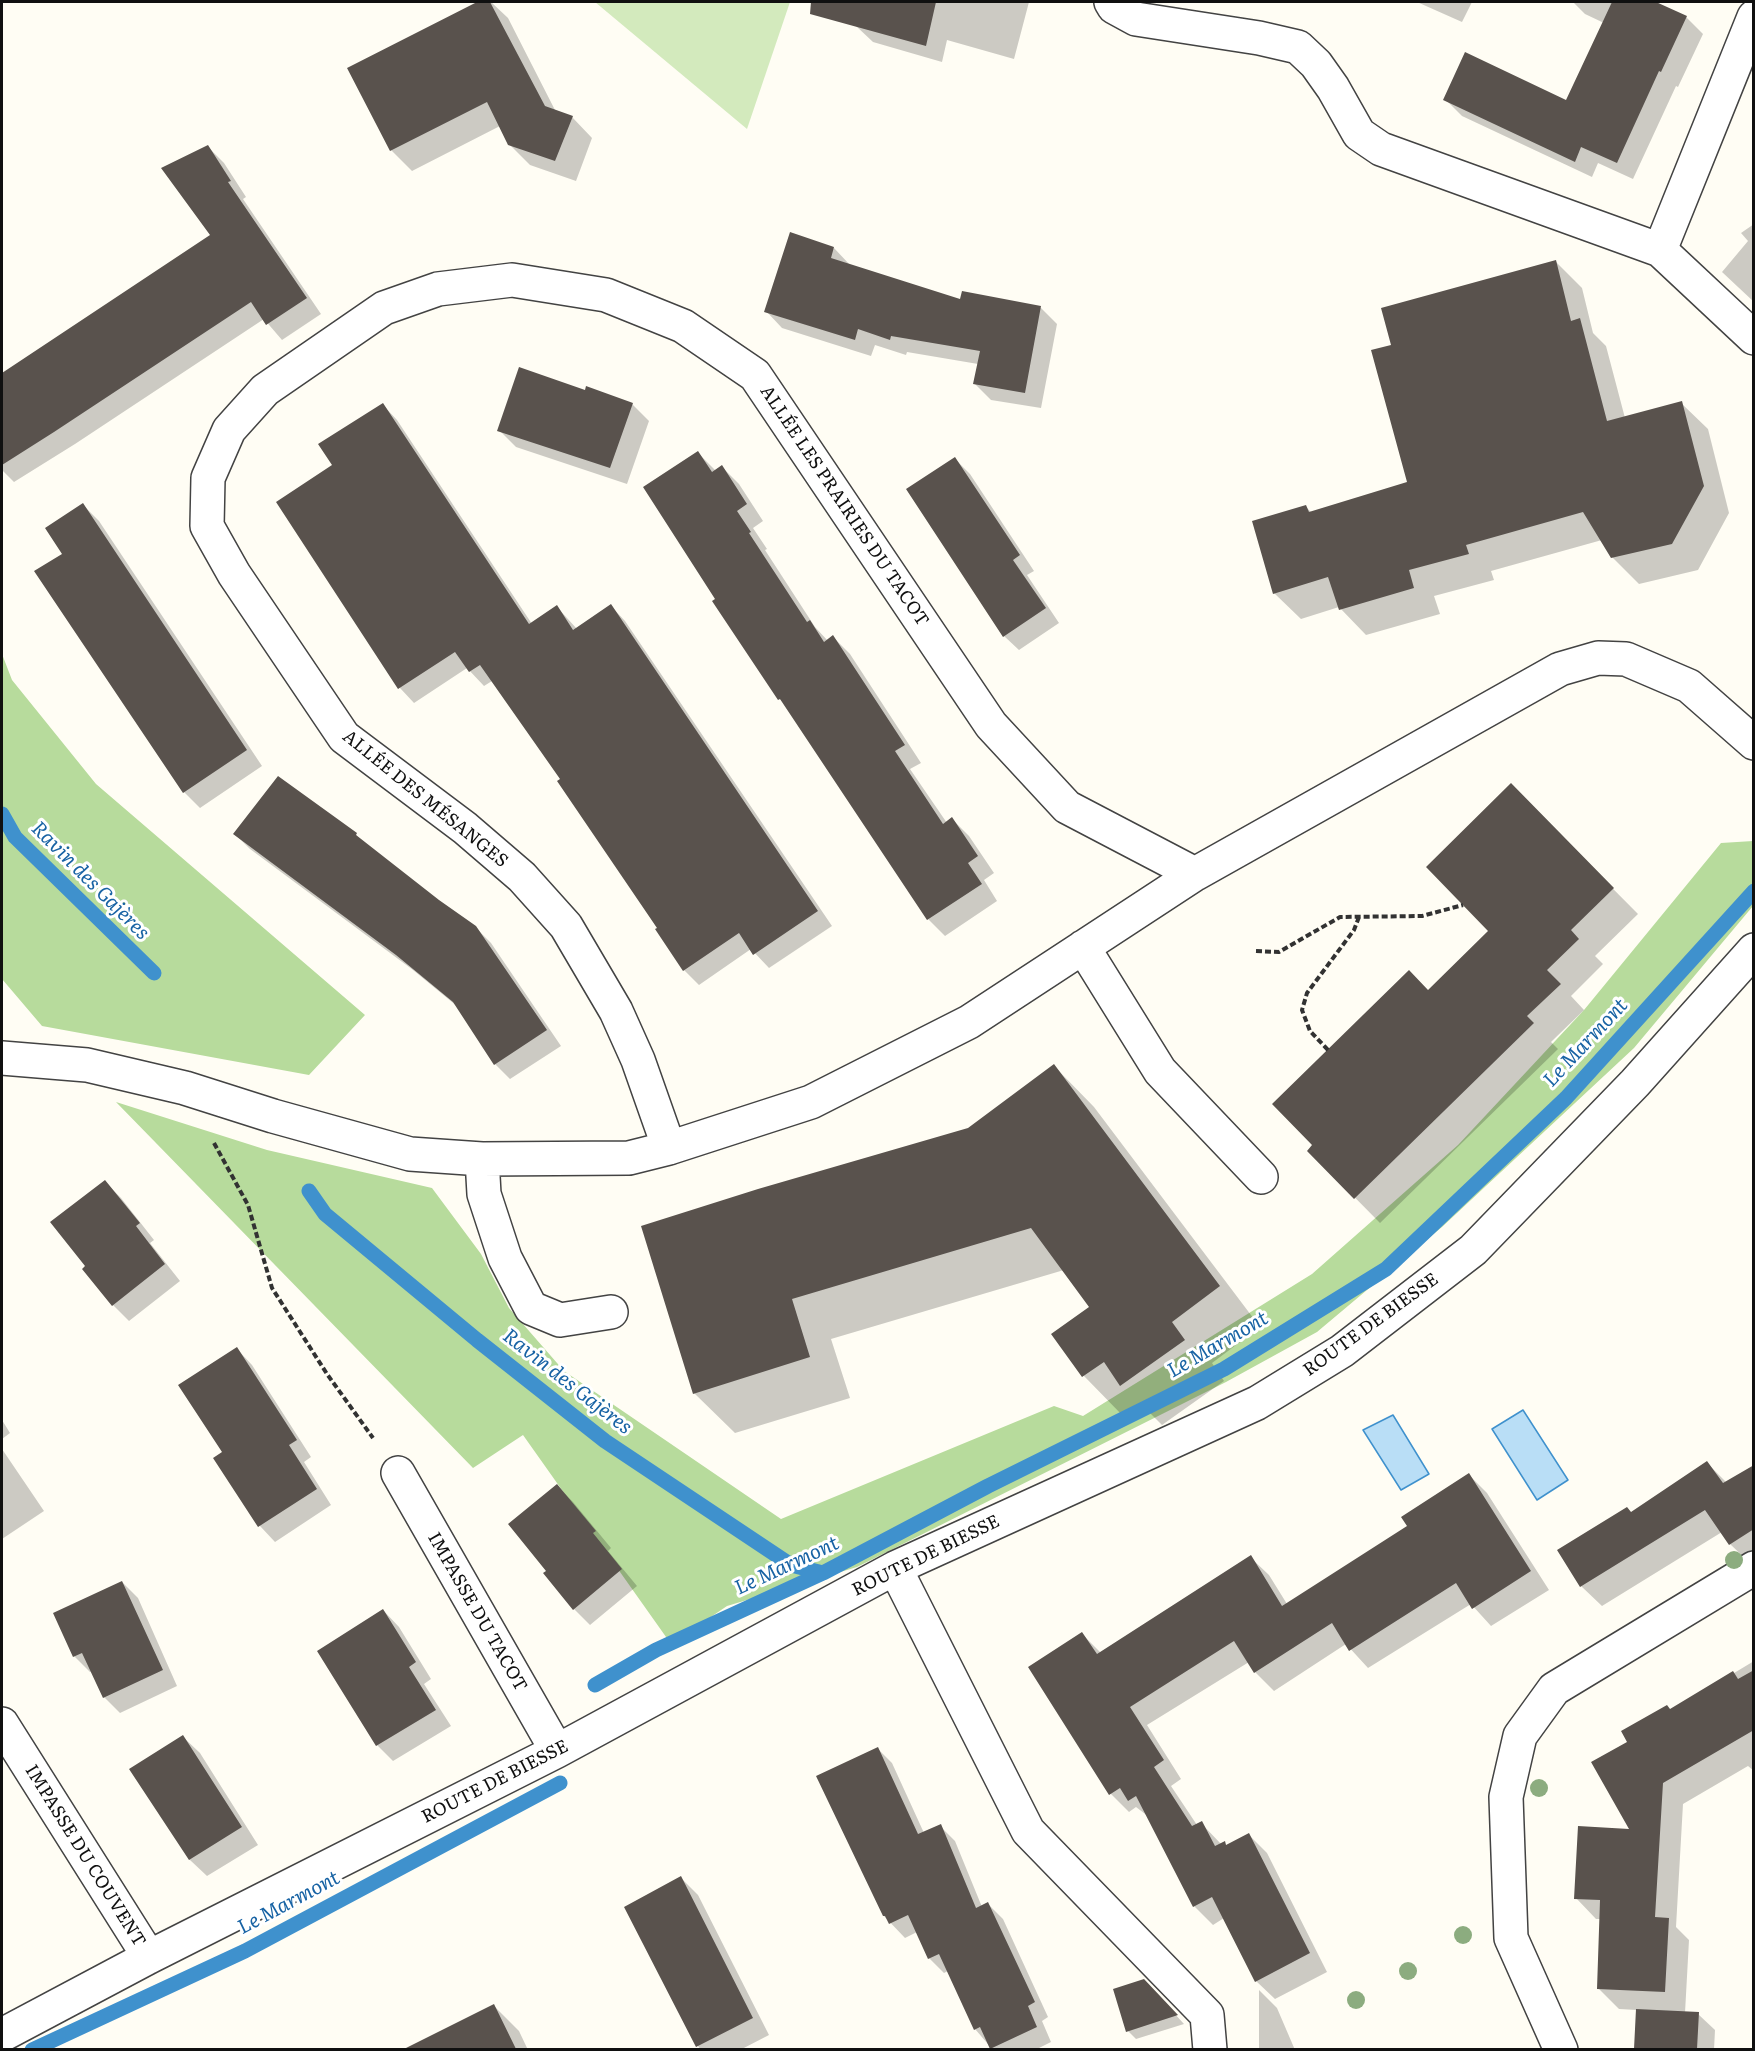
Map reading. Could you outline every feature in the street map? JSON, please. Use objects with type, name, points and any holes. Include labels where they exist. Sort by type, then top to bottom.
[{"type":"street","points":[[1111,2],[1114,7],[1136,19],[1259,38],[1298,47],[1316,64],[1334,88],[1359,134],[1381,149],[1660,250],[1754,338]]},
{"type":"street","points":[[1660,250],[1754,17]]},
{"type":"street","name":"ALLÉE LES PRAIRIES DU TACOT","points":[[384,308],[438,289],[512,280],[606,295],[683,326],[755,375],[991,724],[1067,807],[1195,874]]},
{"type":"street","name":"ALLÉE DES MÉSANGES","points":[[384,308],[265,390],[229,430],[208,478],[207,526],[234,574],[344,737],[465,828],[522,877],[566,926],[616,1011],[638,1060],[669,1148]]},
{"type":"street","points":[[2,1058],[87,1065],[184,1088],[273,1116],[410,1154],[482,1159],[629,1158],[669,1148],[811,1102],[969,1022],[1195,874],[1560,669],[1598,658],[1626,659],[1689,686],[1754,743]]},
{"type":"street","points":[[1083,947],[1160,1071],[1261,1177]]},
{"type":"street","name":"ROUTE DE BIESSE","points":[[2,2035],[557,1750],[895,1568],[1257,1402],[1342,1351],[1473,1250],[1635,1083],[1754,950]]},
{"type":"street","points":[[482,1159],[484,1194],[505,1258],[531,1308],[560,1320],[611,1312]]},
{"type":"street","name":"IMPASSE DU TACOT","points":[[398,1473],[557,1750]]},
{"type":"street","points":[[895,1568],[1028,1832],[1207,2016],[1210,2049]]},
{"type":"street","points":[[1561,2049],[1511,1938],[1506,1797],[1520,1736],[1554,1689],[1754,1568]]},
{"type":"street","name":"IMPASSE DU COUVENT","points":[[2,1724],[149,1958]]},
{"type":"path","points":[[1256,951],[1279,952],[1340,917],[1422,916],[1463,905]]},
{"type":"path","points":[[1328,1050],[1310,1031],[1302,1010],[1307,993],[1354,930],[1359,917]]},
{"type":"path","points":[[184,1088],[248,1205],[272,1288],[327,1374],[398,1473]]},
{"type":"green space","points":[[595,2],[790,2],[747,129]]},
{"type":"green space","points":[[2,654],[12,680],[96,784],[365,1015],[309,1075],[42,1026],[2,979]]},
{"type":"green space","points":[[1753,841],[1753,906],[1634,1048],[1442,1227],[1317,1332],[1226,1382],[857,1567],[727,1606],[671,1644],[523,1435],[473,1468],[116,1102],[267,1150],[432,1188],[481,1254],[509,1308],[564,1371],[781,1519],[1054,1406],[1083,1416],[1312,1274],[1458,1145],[1584,1010],[1721,843]]},
{"type":"water","points":[[1523,1410],[1568,1480],[1537,1500],[1492,1429]]},
{"type":"water","points":[[1393,1415],[1429,1474],[1401,1490],[1363,1430]]},
{"type":"building","points":[[477,2],[490,2],[545,106],[573,116],[555,161],[508,145],[487,102],[390,151],[347,68]]},
{"type":"building","points":[[811,2],[936,2],[926,46],[810,14]]},
{"type":"building","points":[[1612,2],[1656,2],[1687,16],[1617,163],[1581,147],[1575,162],[1443,100],[1465,52],[1566,100]]},
{"type":"building","points":[[208,145],[231,181],[228,182],[307,298],[266,325],[251,302],[2,465],[2,373],[210,235],[161,168]]},
{"type":"building","points":[[790,232],[834,247],[831,258],[960,299],[962,291],[1041,306],[1025,393],[973,384],[980,351],[891,336],[890,340],[858,329],[855,340],[764,312]]},
{"type":"building","points":[[1556,260],[1571,321],[1580,318],[1607,421],[1682,401],[1704,486],[1672,544],[1611,558],[1583,512],[1466,545],[1469,554],[1409,570],[1414,588],[1339,610],[1328,577],[1273,594],[1252,521],[1306,505],[1309,512],[1407,482],[1371,350],[1391,345],[1381,308]]},
{"type":"building","points":[[519,367],[585,390],[586,386],[633,403],[610,468],[497,431]]},
{"type":"building","points":[[383,403],[529,624],[557,605],[573,630],[611,604],[818,911],[753,955],[739,933],[683,971],[655,929],[657,928],[557,781],[560,779],[480,665],[469,672],[455,652],[398,689],[276,502],[332,465],[318,444]]},
{"type":"building","points":[[698,451],[712,472],[722,465],[747,504],[737,511],[807,622],[810,620],[824,642],[833,635],[905,745],[895,751],[943,824],[952,817],[978,856],[968,863],[982,884],[927,920],[712,601],[715,599],[643,487]]},
{"type":"building","points":[[955,457],[1020,555],[1013,560],[1046,608],[1003,637],[906,489]]},
{"type":"building","points":[[83,503],[247,750],[183,793],[34,571],[62,554],[45,528]]},
{"type":"building","points":[[278,776],[357,833],[356,835],[439,900],[476,926],[547,1030],[494,1065],[453,1002],[396,955],[233,834]]},
{"type":"building","points":[[1511,783],[1614,888],[1571,930],[1579,939],[1547,970],[1561,984],[1527,1016],[1534,1023],[1354,1199],[1307,1151],[1312,1145],[1272,1104],[1409,970],[1428,990],[1488,931],[1426,867]]},
{"type":"building","points":[[1054,1064],[1220,1286],[1172,1322],[1185,1340],[1120,1386],[1104,1362],[1082,1377],[1051,1334],[1089,1307],[1031,1228],[792,1299],[810,1357],[693,1394],[641,1226],[758,1189],[968,1128]]},
{"type":"building","points":[[105,1180],[140,1223],[136,1226],[165,1264],[112,1306],[82,1269],[85,1266],[50,1222]]},
{"type":"building","points":[[237,1347],[297,1440],[289,1445],[317,1489],[258,1527],[213,1458],[222,1452],[178,1385]]},
{"type":"building","points":[[1707,1461],[1723,1483],[1754,1465],[1754,1529],[1729,1545],[1705,1510],[1580,1587],[1557,1550],[1627,1507],[1631,1512]]},
{"type":"building","points":[[1469,1473],[1531,1571],[1472,1609],[1456,1583],[1349,1651],[1332,1623],[1254,1673],[1234,1641],[1130,1707],[1164,1760],[1154,1767],[1192,1826],[1202,1821],[1215,1846],[1225,1841],[1226,1845],[1249,1833],[1310,1953],[1255,1982],[1212,1897],[1193,1907],[1136,1796],[1128,1801],[1120,1788],[1109,1795],[1028,1667],[1082,1632],[1097,1654],[1251,1555],[1282,1606],[1407,1526],[1401,1517]]},
{"type":"building","points":[[557,1484],[596,1531],[593,1533],[622,1569],[573,1610],[543,1573],[546,1571],[508,1524]]},
{"type":"building","points":[[122,1581],[163,1670],[103,1698],[82,1653],[73,1657],[53,1613]]},
{"type":"building","points":[[383,1609],[416,1662],[409,1667],[436,1710],[376,1746],[317,1651]]},
{"type":"building","points":[[1754,1670],[1754,1730],[1663,1783],[1655,1917],[1669,1918],[1665,1992],[1597,1989],[1600,1900],[1574,1899],[1578,1826],[1629,1829],[1591,1762],[1627,1742],[1621,1731],[1667,1705],[1670,1709],[1733,1671],[1738,1679]]},
{"type":"building","points":[[183,1735],[242,1827],[189,1860],[129,1769]]},
{"type":"building","points":[[878,1747],[918,1834],[941,1824],[976,1908],[988,1902],[1035,2002],[1028,2006],[1037,2027],[990,2049],[980,2027],[974,2030],[939,1954],[928,1959],[908,1915],[889,1924],[883,1916],[816,1776]]},
{"type":"building","points":[[681,1876],[753,2018],[696,2047],[624,1907]]},
{"type":"building","points":[[1144,1979],[1178,2015],[1126,2032],[1113,1989]]},
{"type":"building","points":[[494,2004],[516,2049],[404,2049]]},
{"type":"building","points":[[1636,2009],[1699,2012],[1697,2049],[1634,2049]]},
{"type":"waterway","name":"Ravin des Gajères","points":[[2,814],[15,837],[154,973]]},
{"type":"waterway","name":"Le Marmont","points":[[595,1685],[656,1650],[823,1573],[988,1486],[1224,1369],[1386,1269],[1566,1098],[1754,891]]},
{"type":"waterway","name":"Ravin des Gajères","points":[[309,1191],[325,1214],[477,1340],[605,1441],[791,1565],[823,1573]]},
{"type":"waterway","name":"Le Marmont","points":[[32,2050],[245,1951],[560,1783]]}]
